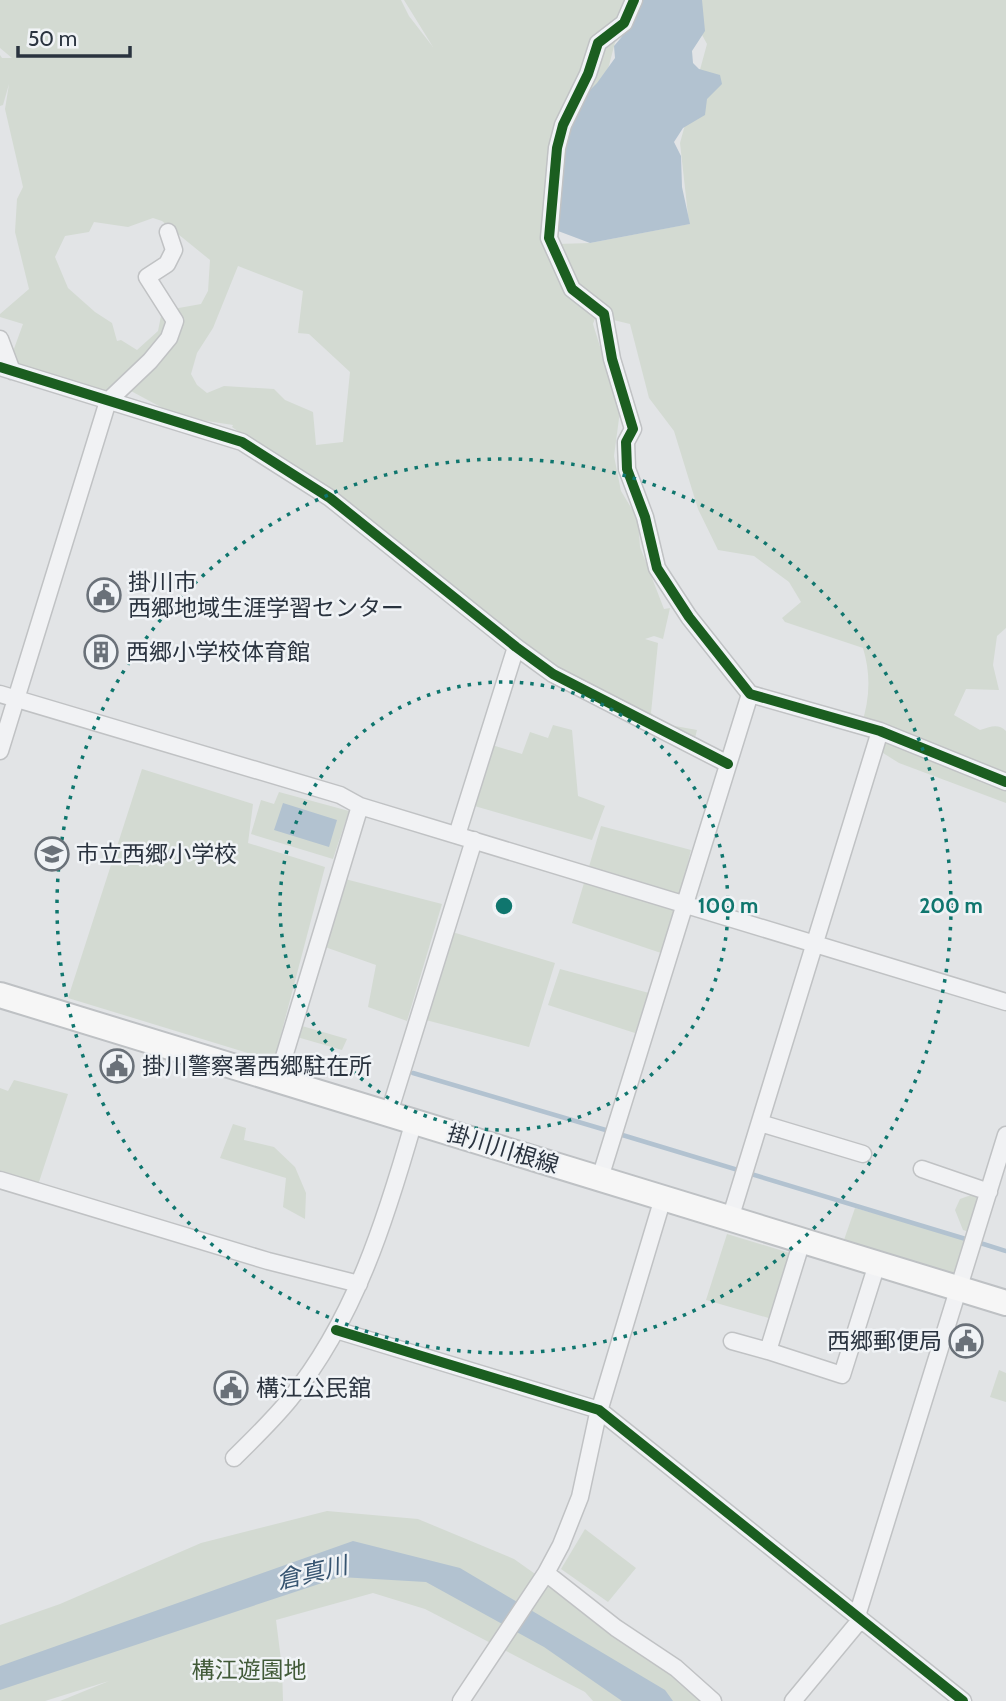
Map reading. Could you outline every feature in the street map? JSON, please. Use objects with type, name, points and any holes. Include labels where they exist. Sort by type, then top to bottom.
[{"type":"main road","name":"掛川川根線","points":[[0,995],[1006,1303]]},
{"type":"street","points":[[634,0],[624,23],[598,43],[563,125],[557,148],[549,238],[572,289],[604,314],[612,359],[633,429],[626,442],[627,469],[645,517],[657,568],[689,617],[750,694],[880,731],[1006,782]]},
{"type":"street","points":[[0,751],[8,696],[108,401],[150,361],[169,338],[175,321],[147,277],[167,264],[174,250],[168,232]]},
{"type":"street","points":[[0,339],[6,369],[242,442],[281,464],[330,498],[553,674],[728,764]]},
{"type":"street","points":[[457,835],[516,647]]},
{"type":"street","points":[[600,1178],[750,694]]},
{"type":"street","points":[[8,696],[340,794],[360,806],[1006,1002]]},
{"type":"street","points":[[730,1219],[880,731]]},
{"type":"street","points":[[277,1080],[360,806]]},
{"type":"street","points":[[389,1114],[474,840]]},
{"type":"street","points":[[234,1458],[289,1400],[336,1330],[381,1230],[414,1121]]},
{"type":"street","points":[[760,1123],[863,1154]]},
{"type":"street","points":[[793,1701],[859,1618],[1006,1135]]},
{"type":"street","points":[[922,1168],[989,1192]]},
{"type":"street","points":[[0,1180],[268,1261],[359,1284]]},
{"type":"street","points":[[461,1701],[544,1576],[561,1545],[580,1497],[599,1410],[663,1198]]},
{"type":"street","points":[[768,1351],[802,1241]]},
{"type":"street","points":[[732,1341],[842,1375],[877,1264]]},
{"type":"street","points":[[336,1330],[599,1410],[963,1701]]},
{"type":"street","points":[[544,1576],[676,1668],[713,1701]]},
{"type":"green space","points":[[0,0],[401,0],[409,16],[433,47],[404,0],[670,0],[618,31],[606,77],[546,242],[597,313],[593,324],[620,411],[614,456],[621,491],[638,519],[640,547],[664,609],[670,608],[663,639],[654,636],[645,639],[658,643],[651,713],[664,724],[697,730],[693,746],[578,687],[373,529],[232,427],[233,425],[170,412],[131,391],[128,384],[110,398],[17,368],[11,357],[23,324],[0,317],[0,314],[29,289],[15,232],[17,199],[23,187],[5,109],[9,84],[3,105],[0,106],[0,55],[2,58],[12,58],[0,48]],"holes":[[[153,218],[162,221],[210,260],[208,291],[201,304],[162,311],[158,331],[137,350],[121,340],[117,341],[112,323],[68,288],[55,257],[65,236],[89,232],[94,222],[128,227]],[[238,266],[303,291],[298,333],[309,334],[350,372],[343,442],[316,445],[313,412],[285,400],[274,389],[224,386],[207,393],[197,385],[191,374],[197,353],[213,328]]]},
{"type":"green space","points":[[699,0],[1006,0],[1006,628],[997,636],[993,665],[999,690],[966,689],[954,715],[980,730],[997,726],[1006,731],[1006,803],[899,763],[875,748],[861,726],[868,687],[863,648],[785,622],[782,618],[801,602],[789,582],[754,556],[718,550],[698,509],[674,431],[649,398],[630,324],[605,318],[567,272],[557,244],[590,243],[689,224],[680,143],[707,44],[695,22]]},
{"type":"green space","points":[[553,725],[572,730],[578,796],[605,806],[592,840],[471,805],[492,745],[522,754],[530,732],[548,738]]},
{"type":"green space","points":[[142,769],[253,804],[248,843],[325,867],[274,1061],[68,998]]},
{"type":"green space","points":[[279,792],[349,811],[333,859],[251,834],[261,800],[274,804]]},
{"type":"green space","points":[[601,826],[691,850],[679,898],[588,870]]},
{"type":"green space","points":[[345,879],[442,904],[407,1021],[368,1007],[376,965],[325,947]]},
{"type":"green space","points":[[584,883],[674,910],[661,953],[572,923]]},
{"type":"green space","points":[[449,931],[555,963],[529,1047],[422,1019]]},
{"type":"green space","points":[[560,969],[649,993],[635,1033],[548,1005]]},
{"type":"green space","points":[[302,1026],[347,1039],[342,1050],[297,1037]]},
{"type":"green space","points":[[14,1080],[68,1094],[36,1191],[0,1180],[0,1088],[8,1091]]},
{"type":"green space","points":[[233,1124],[246,1128],[244,1140],[274,1147],[295,1167],[306,1193],[305,1219],[283,1207],[286,1178],[220,1158]]},
{"type":"green space","points":[[974,1194],[983,1197],[972,1233],[963,1230],[955,1210],[960,1199]]},
{"type":"green space","points":[[855,1208],[968,1239],[958,1279],[844,1240]]},
{"type":"green space","points":[[727,1234],[793,1254],[772,1319],[706,1300]]},
{"type":"green space","points":[[999,1370],[1006,1373],[1006,1402],[990,1397]]},
{"type":"green space","name":"構江遊園地","points":[[327,1511],[418,1519],[514,1559],[711,1701],[593,1701],[585,1692],[425,1609],[373,1593],[276,1620],[283,1701],[60,1701],[109,1681],[45,1701],[0,1701],[0,1625],[60,1604],[201,1543]]},
{"type":"green space","points":[[585,1529],[636,1568],[608,1602],[561,1569]]},
{"type":"water","points":[[633,0],[702,0],[705,31],[692,51],[693,63],[699,69],[720,75],[722,84],[707,99],[705,115],[683,128],[674,142],[681,156],[682,187],[690,224],[590,243],[550,228],[555,173],[580,100],[597,83],[615,58],[614,46],[629,25]]},
{"type":"water","points":[[283,803],[337,820],[329,847],[274,830]]},
{"type":"water","name":"倉真川","points":[[353,1541],[460,1568],[665,1690],[673,1701],[622,1701],[544,1647],[426,1582],[340,1577],[0,1690],[0,1666]]},
{"type":"waterway","points":[[413,1073],[609,1131]]},
{"type":"waterway","points":[[619,1134],[969,1240]]},
{"type":"waterway","points":[[977,1242],[1006,1251]]},
{"type":"cycle path","points":[[634,0],[624,23],[598,43],[588,74],[563,125],[557,148],[549,238],[572,289],[604,314],[612,359],[633,429],[626,442],[627,469],[645,517],[657,568],[689,617],[750,694],[880,731],[1006,782]]},
{"type":"cycle path","points":[[0,367],[242,442],[330,498],[553,674],[728,764]]},
{"type":"cycle path","points":[[336,1330],[599,1410],[963,1701]]},
{"type":"place","name":"掛川市 西郷地域生涯学習センター","points":[[104,595]]},
{"type":"place","name":"西郷小学校体育館","points":[[101,652]]},
{"type":"place","name":"市立西郷小学校","points":[[52,854]]},
{"type":"place","name":"掛川警察署西郷駐在所","points":[[117,1066]]},
{"type":"place","name":"西郷郵便局","points":[[966,1341]]},
{"type":"place","name":"構江公民舘","points":[[231,1388]]}]
